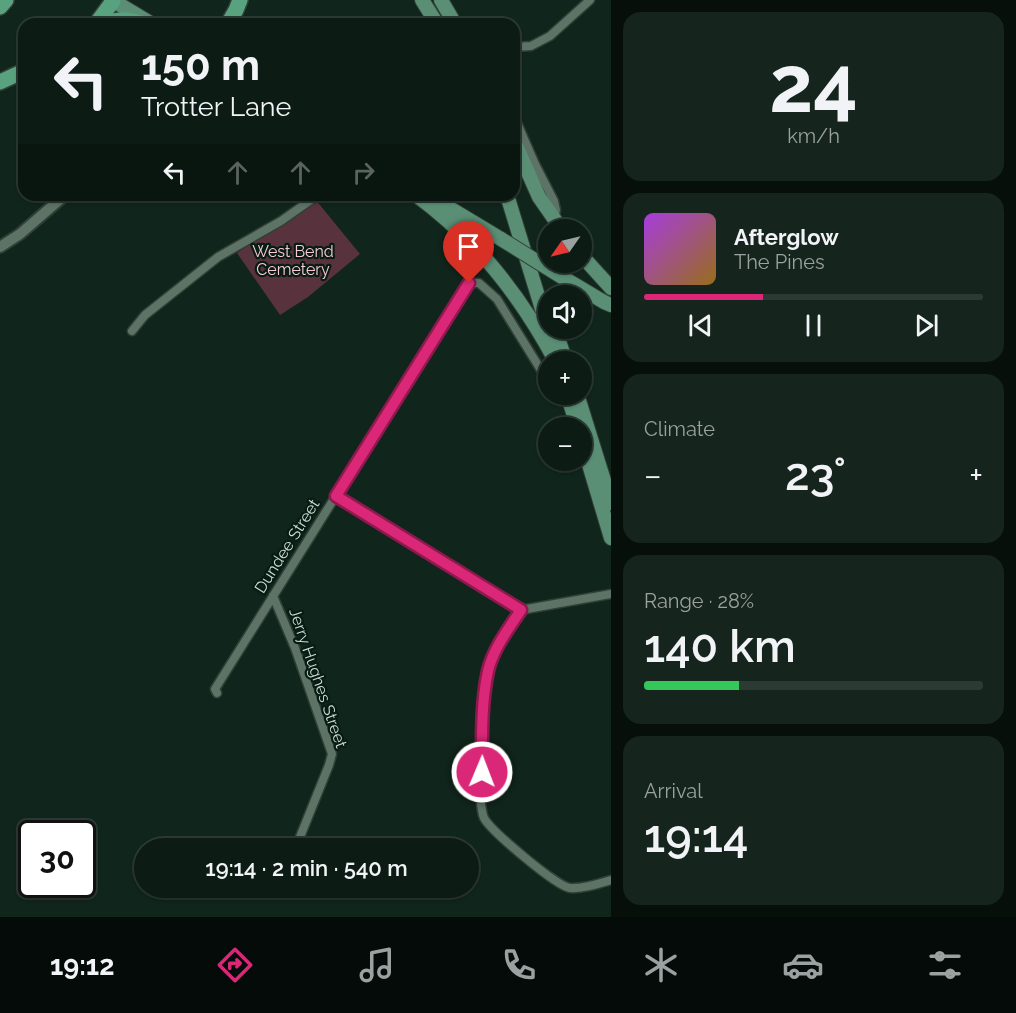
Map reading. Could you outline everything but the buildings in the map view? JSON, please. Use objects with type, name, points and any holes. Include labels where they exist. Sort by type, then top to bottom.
[{"type":"highway","points":[[0,7],[6,0]]},
{"type":"highway","points":[[100,18],[113,0]]},
{"type":"highway","points":[[231,18],[240,0]]},
{"type":"highway","points":[[0,82],[18,74]]},
{"type":"main road","points":[[113,0],[142,18]]},
{"type":"main road","points":[[415,0],[424,18]]},
{"type":"main road","points":[[422,0],[433,18]]},
{"type":"main road","points":[[441,0],[452,18]]},
{"type":"main road","points":[[520,155],[539,197],[554,219]]},
{"type":"main road","points":[[424,201],[461,231],[502,277],[550,351]]},
{"type":"main road","points":[[439,201],[609,305]]},
{"type":"main road","points":[[509,201],[554,351]]},
{"type":"main road","points":[[516,201],[540,285]]},
{"type":"main road","points":[[592,267],[611,288]]},
{"type":"main road","points":[[580,405],[611,503]]},
{"type":"main road","points":[[591,471],[611,538]]},
{"type":"street","points":[[520,47],[531,46],[550,36],[590,0]]},
{"type":"street","points":[[520,130],[554,201],[557,219]]},
{"type":"street","points":[[0,247],[20,234],[58,201]]},
{"type":"street","points":[[132,332],[145,315],[218,257],[280,222],[310,201]]},
{"type":"street","name":"Dundee Street","points":[[218,693],[215,689],[469,283],[479,283],[497,299],[538,365]]},
{"type":"street","points":[[336,496],[521,610],[611,594]]},
{"type":"street","name":"Jerry Hughes Street","points":[[273,597],[296,648],[332,754],[330,765],[300,837]]},
{"type":"street","points":[[521,610],[488,669],[483,713],[481,805],[483,817],[490,826],[538,868],[561,885],[569,888],[611,880]]},
{"type":"green space","name":"West Bend Cemetery","points":[[312,201],[317,201],[360,254],[308,297],[280,315],[237,253]]},
{"type":"route","points":[[469,283],[336,496],[521,610],[488,669],[484,702],[482,772]]}]
